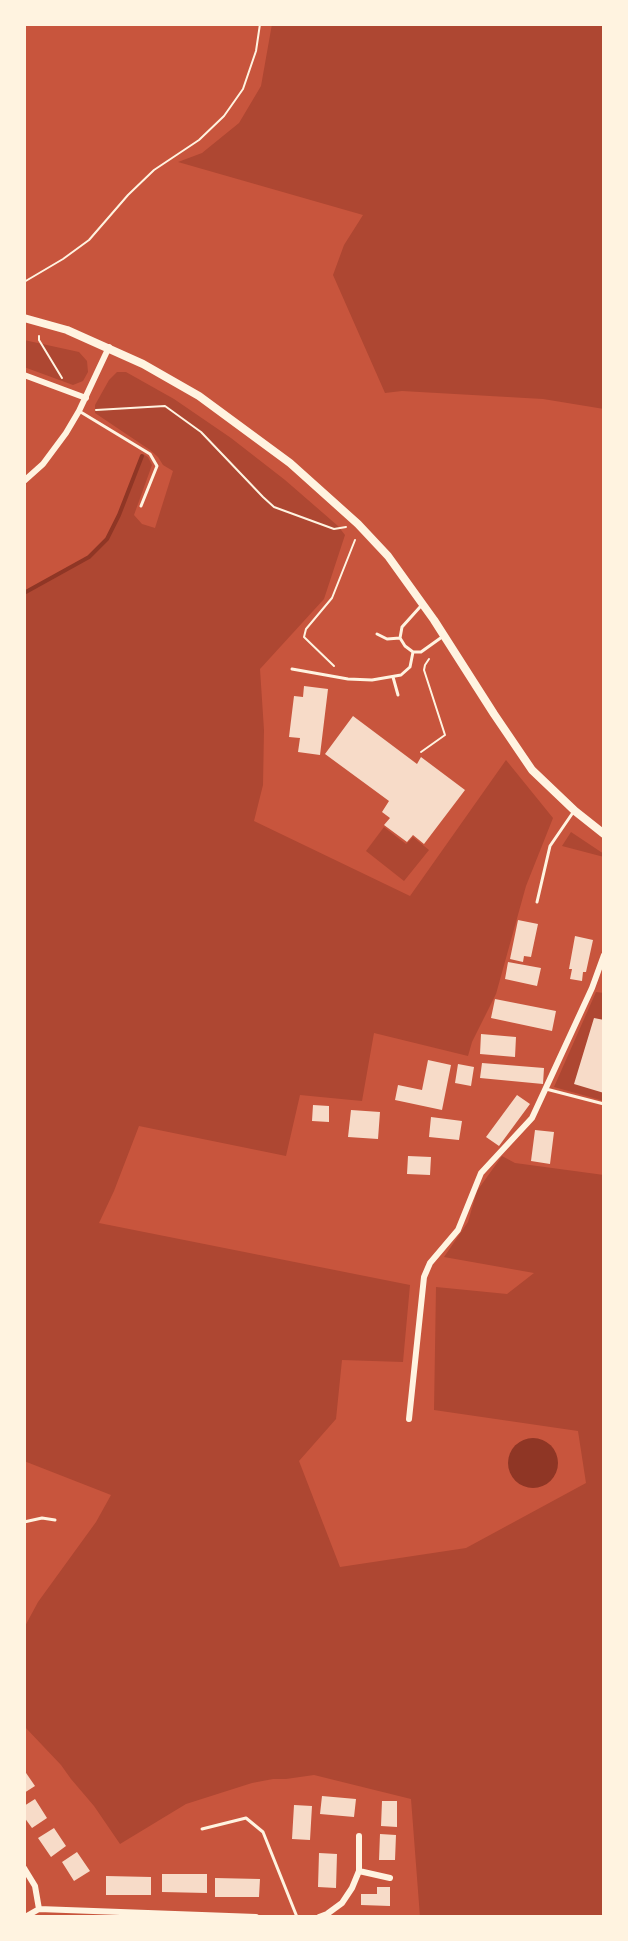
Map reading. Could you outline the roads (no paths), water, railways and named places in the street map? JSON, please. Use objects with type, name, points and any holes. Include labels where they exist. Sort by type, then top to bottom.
[{"type":"main road","points":[[24,318],[67,330],[143,364],[199,396],[290,463],[388,556],[532,770],[604,834]]},
{"type":"street","points":[[24,481],[43,464],[66,433],[109,347]]},
{"type":"street","points":[[24,375],[86,398]]},
{"type":"street","points":[[409,1419],[424,1277],[430,1263],[458,1230],[481,1173],[532,1118],[604,955]]},
{"type":"street","points":[[319,1917],[342,1903],[359,1871],[359,1836]]},
{"type":"street","points":[[24,1868],[35,1886],[39,1909]]},
{"type":"street","points":[[359,1871],[390,1878]]},
{"type":"street","points":[[25,1917],[39,1909],[256,1917]]},
{"type":"lane","points":[[79,411],[150,454],[157,466],[141,506]]},
{"type":"lane","points":[[423,604],[402,627],[400,638],[405,646],[413,652],[421,652],[444,636]]},
{"type":"lane","points":[[377,634],[387,639],[400,638]]},
{"type":"lane","points":[[292,669],[338,678],[372,680],[401,675],[410,667],[413,652]]},
{"type":"lane","points":[[393,677],[398,695]]},
{"type":"lane","points":[[537,902],[550,846],[575,811]]},
{"type":"lane","points":[[546,1089],[604,1104]]},
{"type":"lane","points":[[24,1522],[42,1518],[55,1520]]},
{"type":"lane","points":[[202,1829],[246,1818],[263,1832],[297,1917]]},
{"type":"waterway","points":[[24,593],[89,557],[107,539],[142,456]]}]
